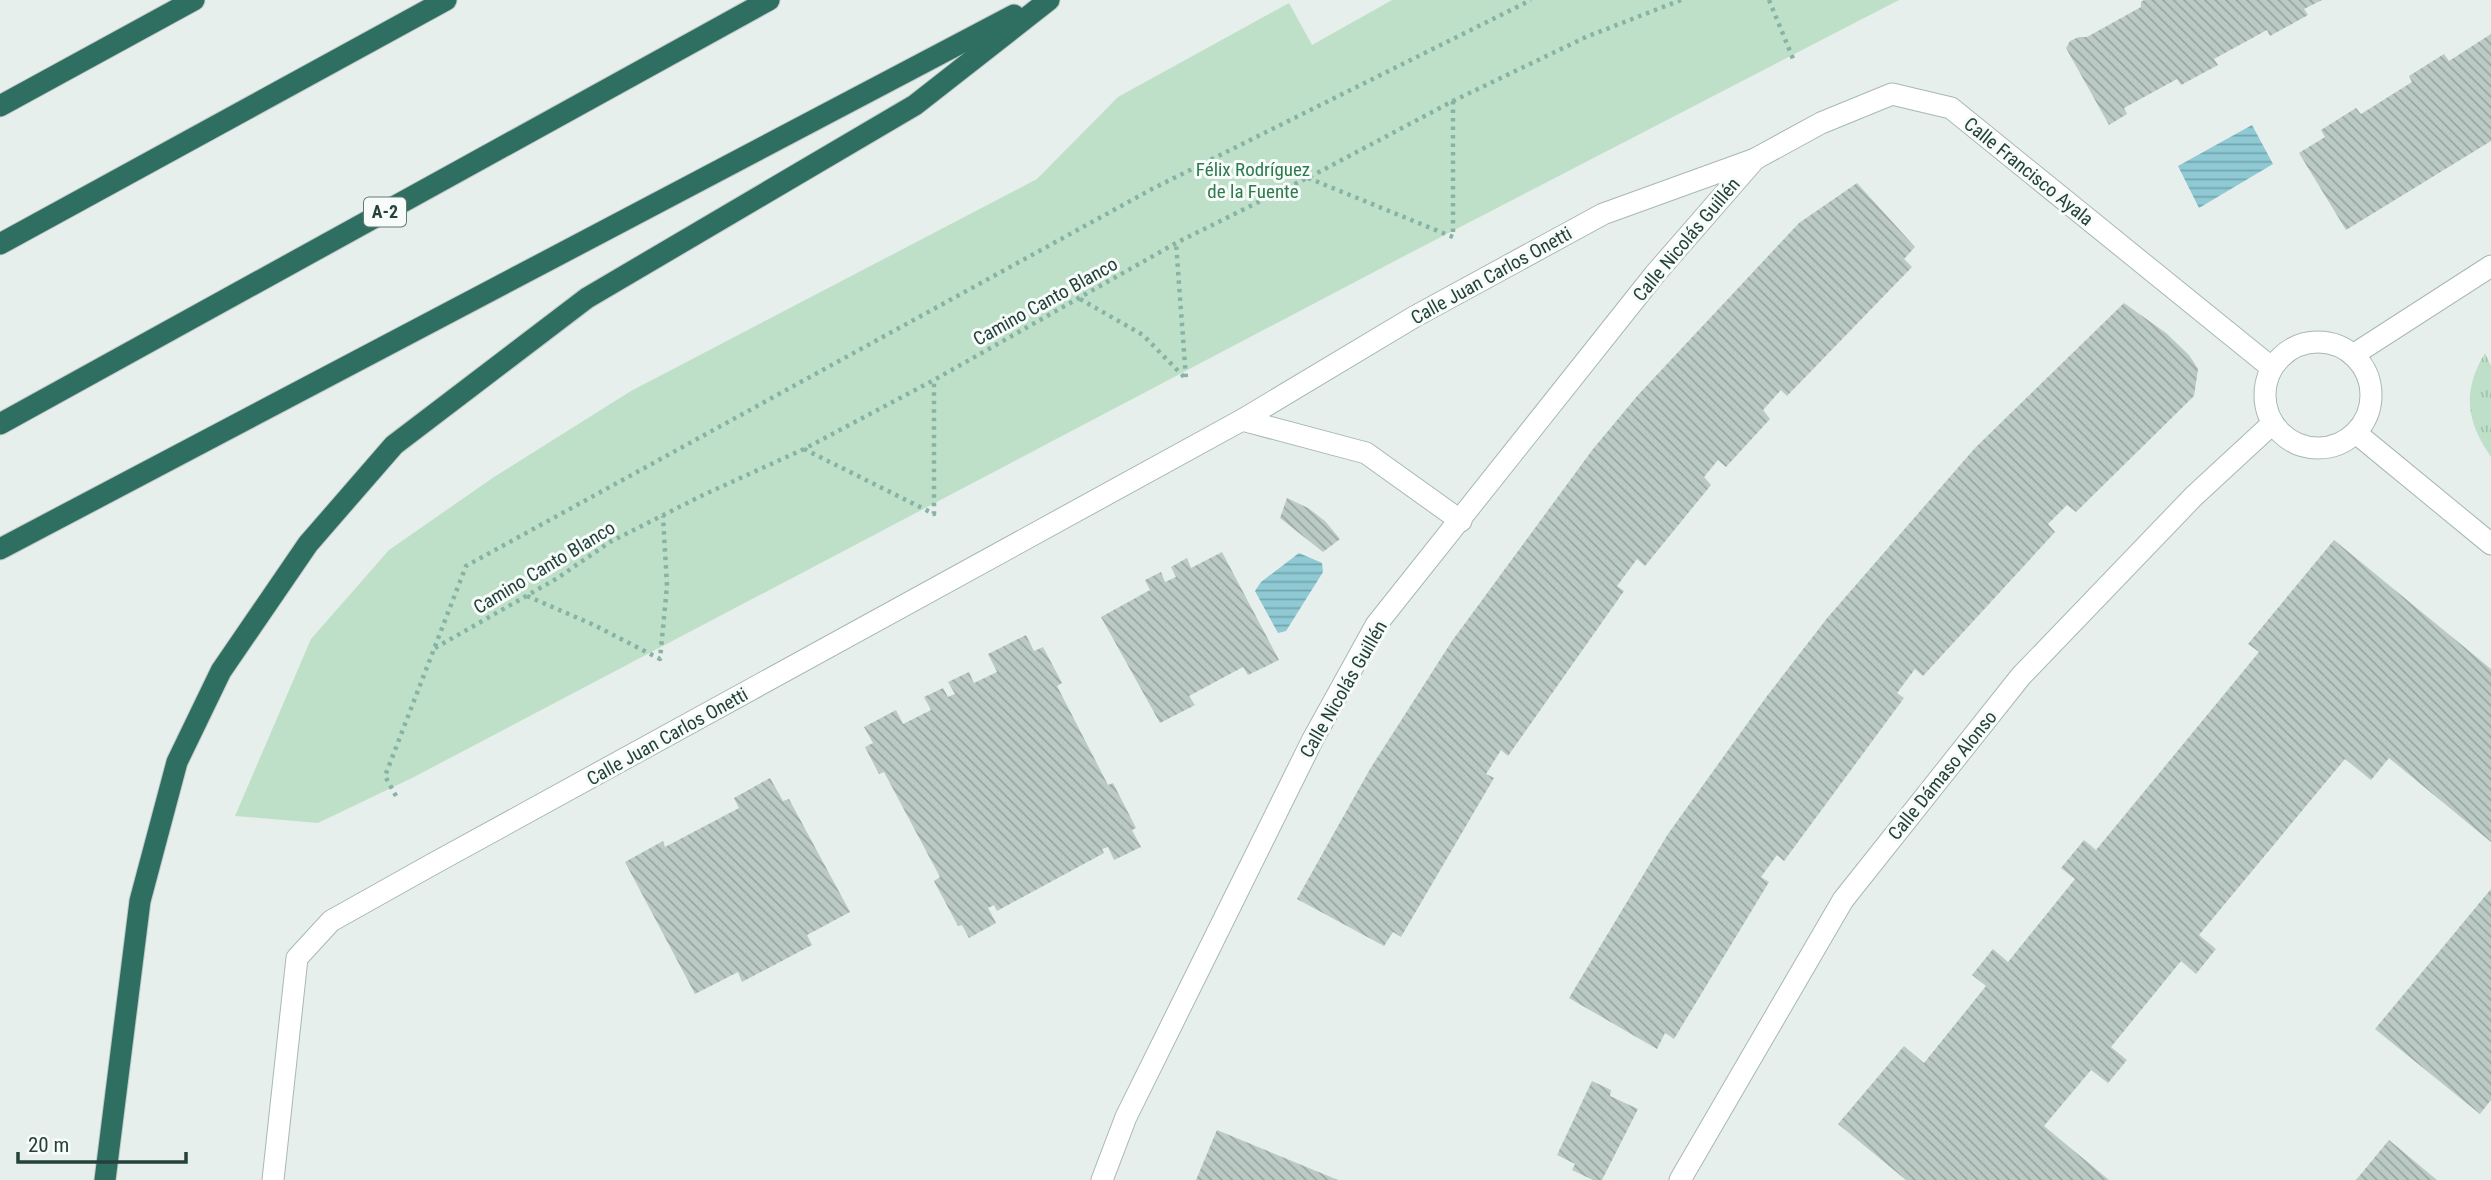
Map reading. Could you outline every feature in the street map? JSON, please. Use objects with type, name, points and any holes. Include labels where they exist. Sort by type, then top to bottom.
[{"type":"highway","points":[[0,106],[194,0]]},
{"type":"highway","points":[[0,244],[446,0]]},
{"type":"highway","name":"A-2","points":[[0,424],[769,0]]},
{"type":"highway","points":[[0,549],[1042,0]]},
{"type":"highway","points":[[105,1180],[140,901],[177,762],[221,671],[309,544],[394,445],[587,298],[915,105],[1049,0]]},
{"type":"street","name":"Calle Francisco Ayala","points":[[1755,159],[1821,123],[1892,94],[1951,108],[2272,368]]},
{"type":"street","name":"Calle Juan Carlos Onetti","points":[[273,1180],[297,958],[331,921],[1242,420],[1414,317],[1603,214],[1755,159]]},
{"type":"street","name":"Calle Nicolás Guillén","points":[[1102,1180],[1126,1117],[1313,739],[1376,625],[1655,274],[1755,159]]},
{"type":"street","points":[[2353,355],[2491,266]]},
{"type":"street","points":[[2309,342],[2332,344],[2353,355],[2369,379],[2371,393],[2370,408],[2356,433],[2343,442],[2312,448],[2283,435],[2273,423],[2264,396],[2272,368],[2281,356],[2309,342]]},
{"type":"street","points":[[1242,420],[1366,453],[1461,521]]},
{"type":"street","name":"Calle Dámaso Alonso","points":[[1680,1180],[1843,900],[2021,676],[2194,496],[2273,423]]},
{"type":"street","points":[[2356,433],[2491,544]]},
{"type":"path","points":[[396,796],[385,776],[466,566],[1152,189],[1531,0]]},
{"type":"path","name":"Camino Canto Blanco","points":[[434,649],[556,579],[610,542],[804,449],[934,380],[1176,243],[1453,101],[1586,37],[1681,0]]},
{"type":"path","points":[[1769,0],[1794,61]]},
{"type":"path","points":[[1307,178],[1453,237],[1453,101]]},
{"type":"path","points":[[1080,299],[1143,335],[1186,379],[1176,243]]},
{"type":"path","points":[[804,449],[934,514],[934,380]]},
{"type":"path","points":[[527,596],[594,625],[660,659],[667,586],[663,516]]},
{"type":"green space","name":"Félix Rodríguez de la Fuente","points":[[1392,0],[1899,0],[1410,253],[414,777],[318,823],[235,816],[311,639],[389,550],[494,477],[631,391],[1037,179],[1118,97],[1289,3],[1312,45]]},
{"type":"green space","points":[[2485,353],[2491,366],[2491,457],[2476,431],[2470,406],[2473,380]]},
{"type":"water","points":[[2252,125],[2273,164],[2199,208],[2178,166]]},
{"type":"water","points":[[1299,553],[1322,563],[1323,572],[1286,631],[1278,633],[1255,591],[1261,582]]},
{"type":"building","points":[[2144,0],[2322,0],[2304,9],[2308,15],[2270,36],[2267,30],[2214,59],[2218,65],[2181,85],[2177,79],[2124,108],[2127,114],[2109,125],[2066,48],[2070,41],[2087,37],[2141,7]]},
{"type":"building","points":[[2491,34],[2491,141],[2346,230],[2299,153],[2325,137],[2321,130],[2356,108],[2361,114],[2412,82],[2409,76],[2444,54],[2449,61]]},
{"type":"building","points":[[1857,183],[1915,247],[1904,259],[1912,267],[1787,396],[1781,390],[1763,410],[1770,419],[1726,467],[1718,460],[1704,477],[1711,485],[1645,566],[1637,559],[1617,586],[1624,591],[1508,756],[1501,750],[1486,774],[1494,778],[1401,937],[1393,932],[1384,946],[1297,899],[1370,769],[1452,641],[1593,449],[1638,395],[1799,223]]},
{"type":"building","points":[[2124,303],[2166,333],[2189,355],[2198,369],[2194,396],[2076,512],[2067,505],[2048,524],[2055,532],[1923,676],[1915,669],[1897,693],[1904,698],[1784,861],[1777,855],[1761,877],[1769,882],[1674,1039],[1665,1033],[1657,1049],[1569,998],[1668,834],[1767,696],[1828,617],[1975,448]]},
{"type":"building","points":[[1287,498],[1308,508],[1325,521],[1340,539],[1323,552],[1280,518]]},
{"type":"building","points":[[2334,540],[2491,669],[2491,842],[2389,758],[2371,780],[2345,759],[2199,935],[2216,949],[2196,974],[2181,961],[2111,1047],[2127,1060],[2108,1083],[2091,1070],[2044,1126],[2109,1180],[1906,1180],[1838,1124],[1904,1046],[1924,1063],[1986,986],[1972,975],[1993,949],[2008,962],[2075,879],[2061,868],[2084,840],[2096,850],[2259,652],[2248,644]]},
{"type":"building","points":[[1222,552],[1279,660],[1248,675],[1243,667],[1189,696],[1195,705],[1160,723],[1101,617],[1150,590],[1145,580],[1161,572],[1165,582],[1176,577],[1171,567],[1187,558],[1191,568]]},
{"type":"building","points":[[1026,635],[1034,651],[1043,647],[1062,683],[1057,686],[1108,785],[1113,783],[1136,828],[1132,830],[1141,847],[1114,860],[1108,847],[1102,849],[1104,853],[997,911],[994,905],[988,908],[996,923],[969,938],[962,925],[958,926],[934,881],[940,877],[884,772],[879,774],[865,747],[873,743],[864,727],[896,710],[903,724],[931,710],[924,697],[943,688],[948,697],[955,694],[948,682],[969,672],[974,683],[997,672],[988,654]]},
{"type":"building","points":[[770,778],[783,801],[789,799],[850,912],[807,935],[812,945],[742,982],[738,972],[695,994],[625,862],[663,841],[665,847],[739,808],[734,798]]},
{"type":"building","points":[[2491,889],[2491,1100],[2480,1114],[2375,1029]]},
{"type":"building","points":[[1592,1081],[1611,1090],[1610,1096],[1638,1109],[1602,1180],[1593,1180],[1572,1170],[1575,1164],[1557,1155]]},
{"type":"building","points":[[1217,1130],[1338,1180],[1196,1180]]},
{"type":"building","points":[[2389,1140],[2437,1180],[2356,1180]]}]
